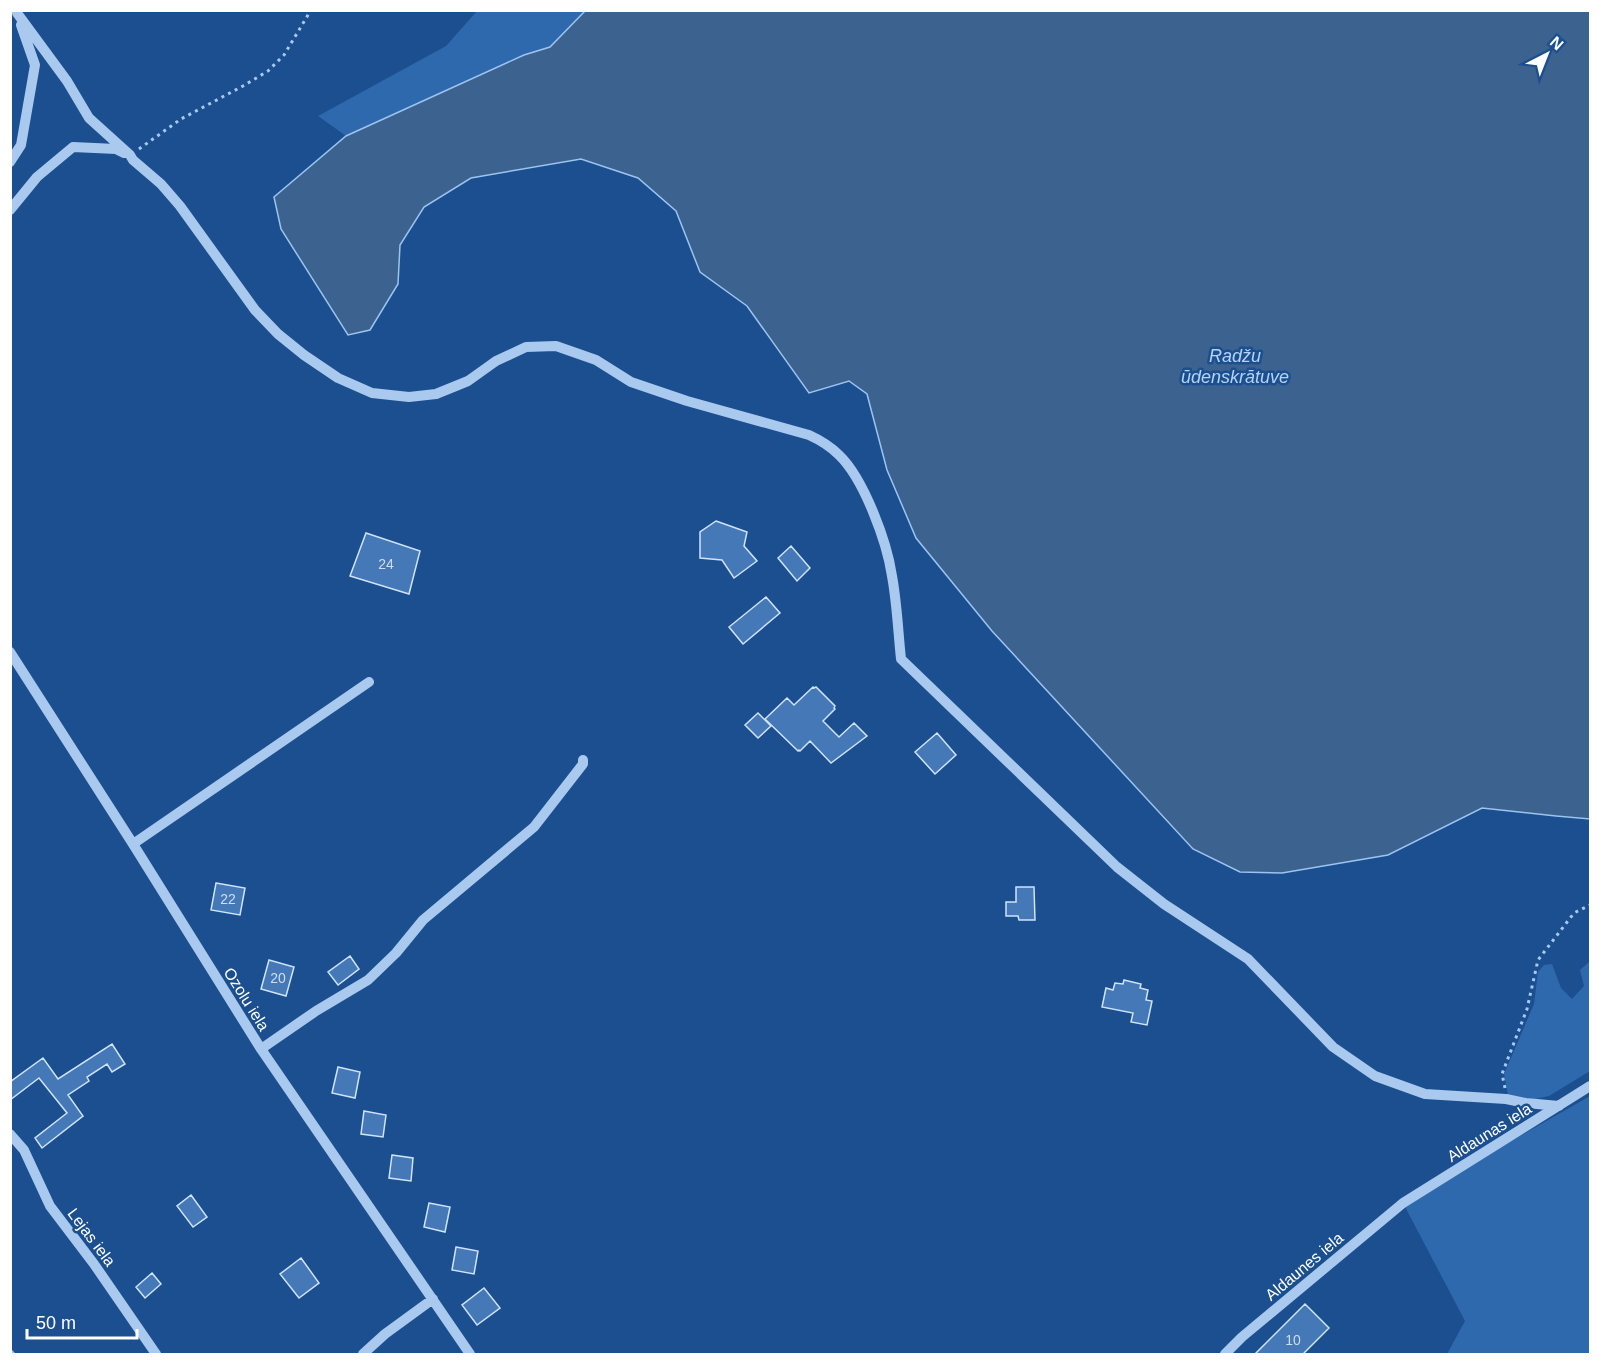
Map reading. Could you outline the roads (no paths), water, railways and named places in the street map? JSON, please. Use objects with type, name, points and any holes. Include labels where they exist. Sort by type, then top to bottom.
[{"type":"street","points":[[16,12],[67,81],[89,118],[161,184],[180,206],[255,310],[278,334],[338,378],[372,393],[409,397],[436,394],[468,381],[496,361],[526,347],[556,346],[596,360],[631,382],[687,401],[809,435],[825,443],[841,456],[856,475],[880,529],[892,575],[901,659],[1117,867],[1164,904],[1248,959],[1333,1047],[1375,1076],[1425,1095],[1506,1099],[1526,1104],[1559,1106]]},
{"type":"street","points":[[10,162],[21,145],[35,64],[16,12]]},
{"type":"street","points":[[10,210],[37,177],[73,147],[116,149],[130,155]]},
{"type":"street","name":"Ozolu iela","points":[[10,652],[261,1049],[470,1354]]},
{"type":"street","points":[[133,844],[369,682]]},
{"type":"street","points":[[261,1049],[316,1011],[368,980],[396,953],[423,920],[534,827],[583,764],[583,760]]},
{"type":"street","name":"Aldaunas iela","points":[[1403,1203],[1590,1086]]},
{"type":"street","name":"Lejas iela","points":[[10,1134],[24,1150],[50,1206],[94,1264],[156,1354]]},
{"type":"street","name":"Aldaunes iela","points":[[1225,1354],[1242,1337],[1403,1203]]},
{"type":"street","points":[[363,1354],[433,1299]]},
{"type":"water","name":"Radžu ūdenskrātuve","points":[[585,11],[1590,11],[1590,819],[1482,808],[1388,855],[1282,873],[1240,872],[1193,849],[992,631],[916,538],[887,470],[867,394],[849,381],[809,393],[747,306],[700,272],[676,211],[638,178],[581,159],[471,178],[424,207],[400,245],[398,284],[370,330],[348,335],[281,229],[274,197],[346,136],[524,55],[550,47]]},
{"type":"waterway","points":[[10,1351],[13,1354]]}]
